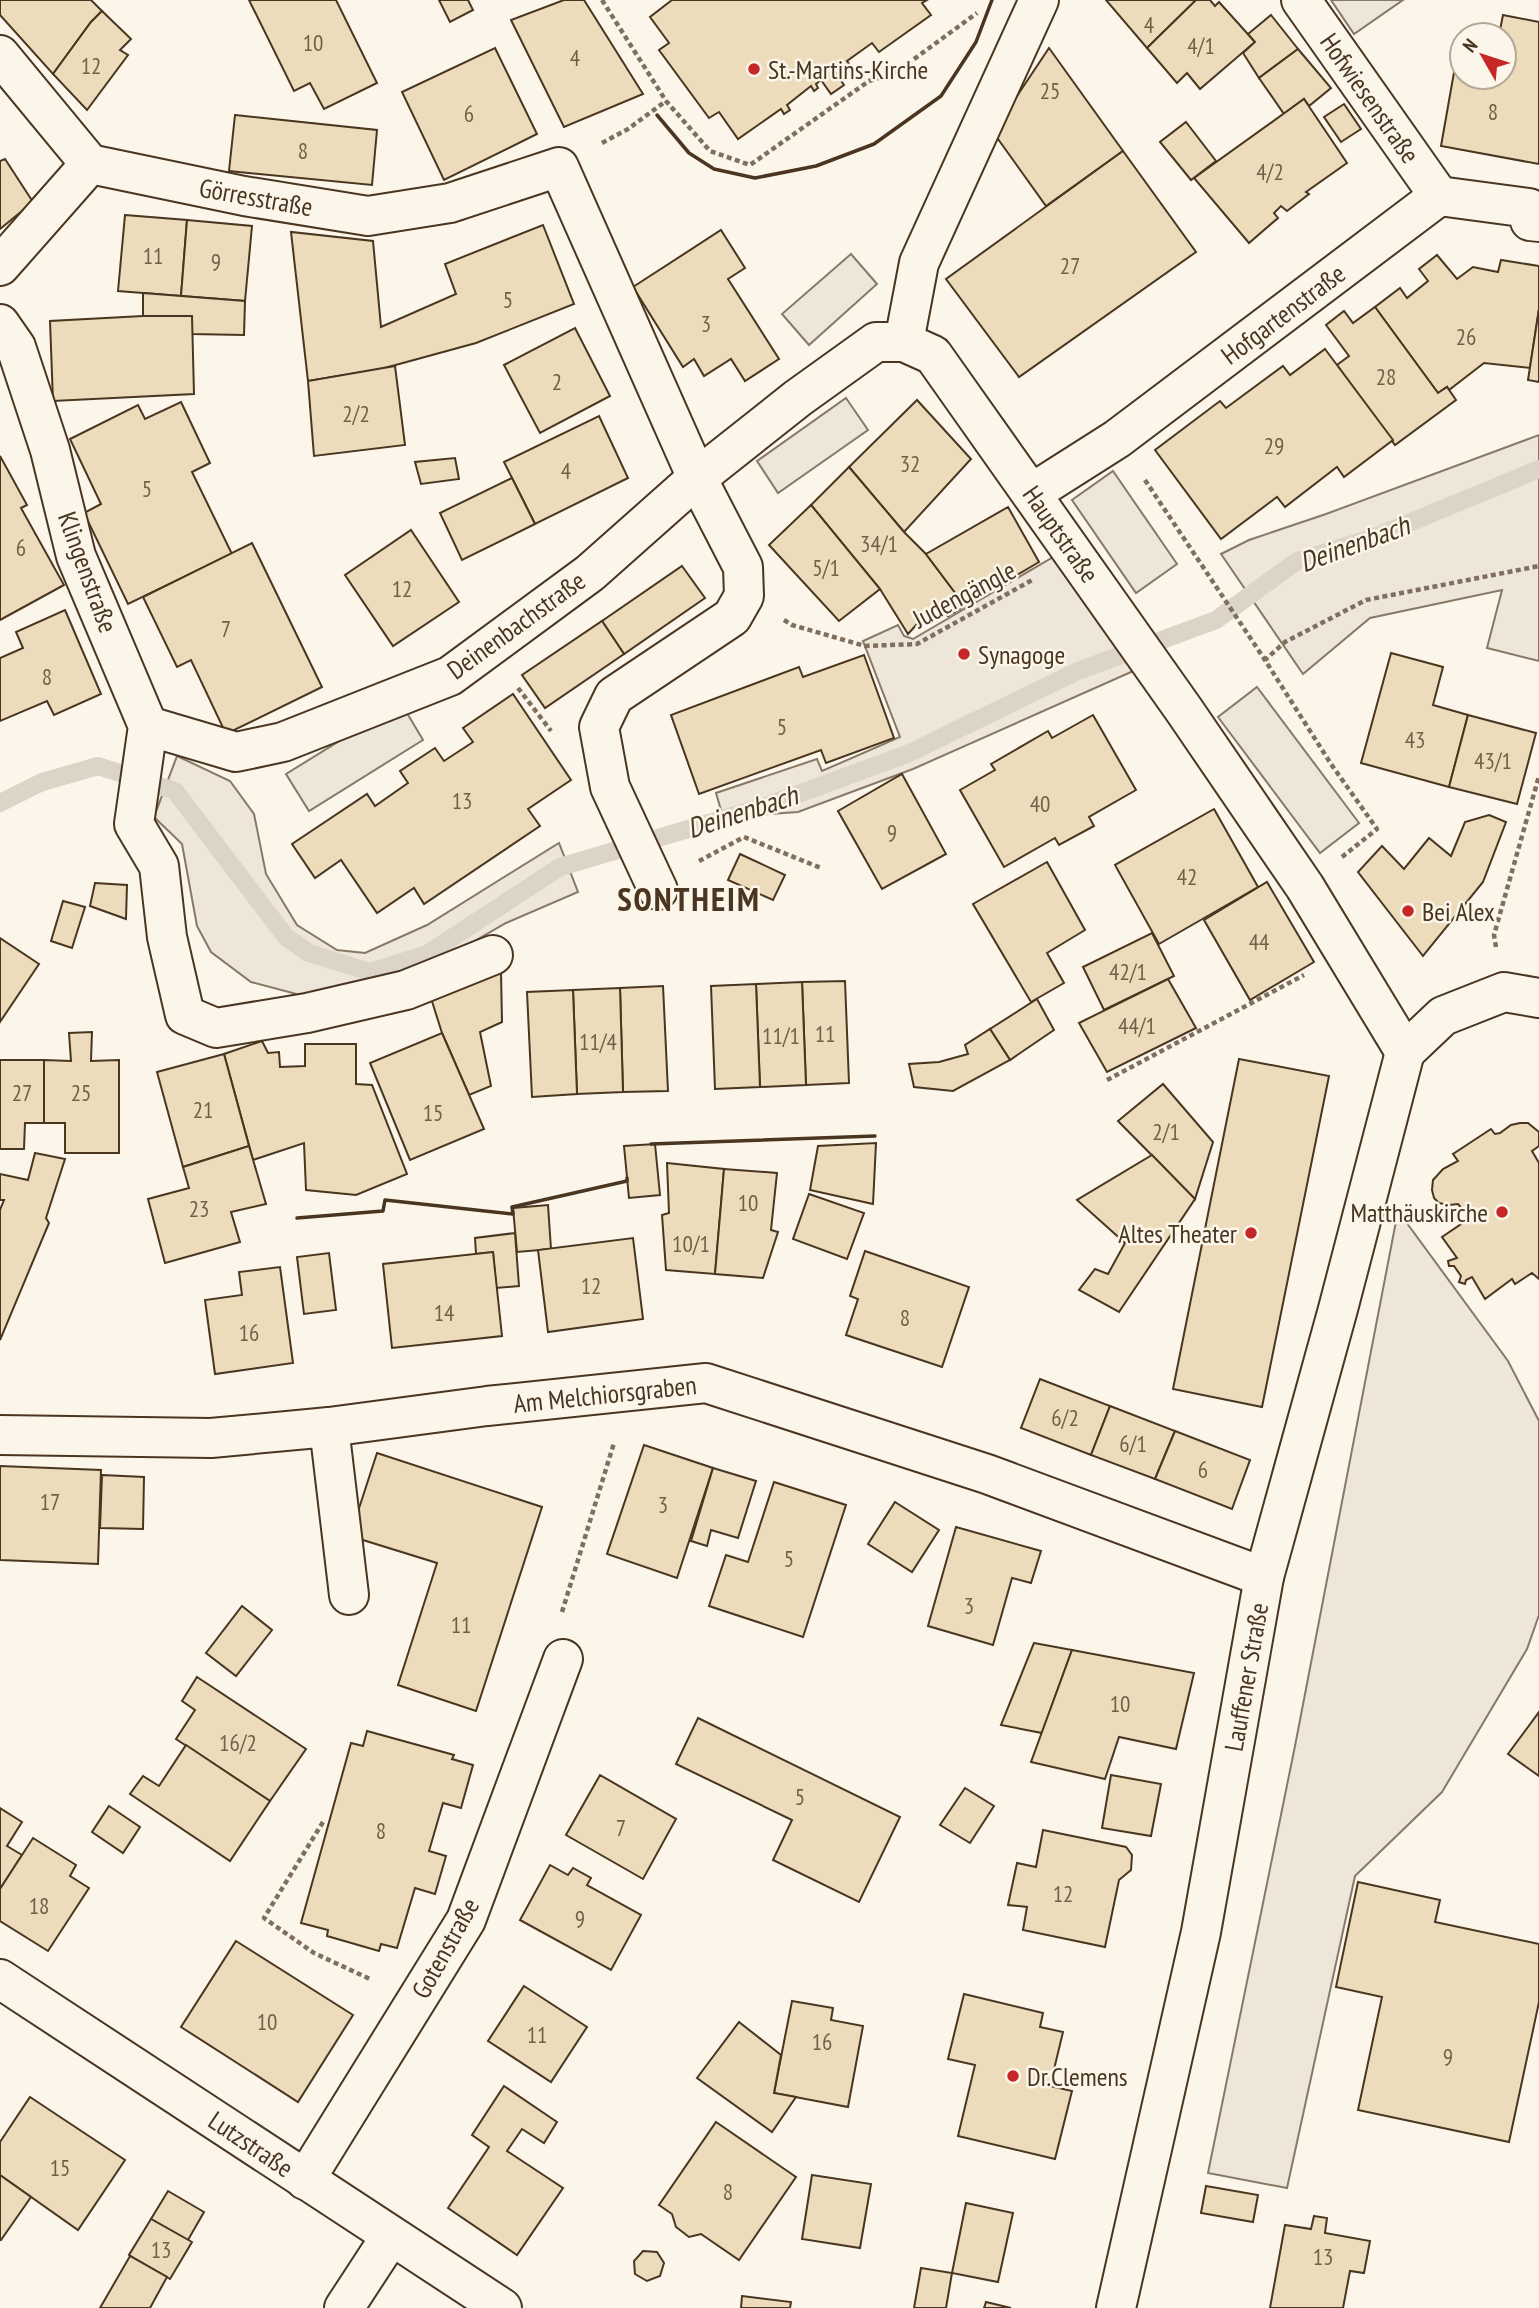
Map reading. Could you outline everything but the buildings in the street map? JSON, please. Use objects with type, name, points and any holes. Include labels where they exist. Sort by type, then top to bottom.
[{"type":"street","points":[[904,342],[919,263],[1039,0]]},
{"type":"street","name":"Hofwiesenstraße","points":[[1300,0],[1439,196]]},
{"type":"street","points":[[0,55],[90,164],[0,266]]},
{"type":"street","name":"Görresstraße","points":[[90,164],[244,196],[368,216],[450,203],[559,167],[698,478]]},
{"type":"street","points":[[1439,196],[1529,208],[1530,220],[1539,222]]},
{"type":"street","name":"Hofgartenstraße","points":[[1032,494],[1117,439],[1439,196]]},
{"type":"street","name":"Klingenstraße","points":[[0,324],[16,347],[50,450],[76,556],[148,726]]},
{"type":"street","name":"Deinenbachstraße","points":[[148,726],[236,752],[283,742],[450,676],[590,573],[698,478],[798,398],[876,342],[904,342]]},
{"type":"street","name":"Hauptstraße","points":[[904,342],[933,355],[1123,621],[1305,887],[1405,1052]]},
{"type":"street","points":[[656,887],[610,787],[599,727],[614,696],[732,617],[744,596],[743,566],[698,478]]},
{"type":"street","points":[[148,726],[134,824],[159,866],[167,937],[185,1015],[216,1028],[307,1013],[406,990],[493,956]]},
{"type":"street","points":[[1405,1052],[1443,1016],[1521,995]]},
{"type":"street","name":"Lauffener Straße","points":[[1116,2308],[1201,1932],[1264,1577],[1405,1052]]},
{"type":"street","name":"Am Melchiorsgraben","points":[[0,1435],[211,1438],[706,1383],[986,1474],[1264,1577]]},
{"type":"street","points":[[329,1427],[349,1595]]},
{"type":"street","name":"Gotenstraße","points":[[305,2180],[466,1920],[563,1659]]},
{"type":"street","name":"Lutzstraße","points":[[0,1979],[502,2308]]},
{"type":"street","points":[[344,2308],[391,2236]]},
{"type":"path","points":[[602,0],[666,101],[710,151],[750,165],[869,81],[895,73],[979,12]]},
{"type":"path","points":[[628,129],[666,101]]},
{"type":"path","points":[[1117,439],[1331,764],[1377,829],[1305,887]]},
{"type":"path","points":[[1265,660],[1285,642],[1366,600],[1539,566]]},
{"type":"path","name":"Judengängle","points":[[744,596],[792,625],[865,646],[917,643],[1047,572],[1086,571]]},
{"type":"path","points":[[489,648],[551,731],[599,727]]},
{"type":"path","points":[[1521,995],[1494,935],[1539,776]]},
{"type":"path","points":[[656,887],[744,837],[821,867]]},
{"type":"path","points":[[1107,1080],[1345,953]]},
{"type":"path","points":[[563,1659],[560,1618],[629,1392]]},
{"type":"path","points":[[323,1822],[264,1918],[314,1953],[383,1985]]},
{"type":"shaded area","points":[[1331,0],[1403,0],[1354,34]]},
{"type":"shaded area","points":[[851,254],[877,284],[809,345],[782,314]]},
{"type":"shaded area","points":[[846,398],[868,430],[778,493],[757,461]]},
{"type":"shaded area","points":[[1539,435],[1539,661],[1487,648],[1502,590],[1370,618],[1303,674],[1221,554],[1249,540]]},
{"type":"shaded area","points":[[1113,471],[1177,564],[1136,593],[1072,500]]},
{"type":"shaded area","points":[[1060,553],[1140,668],[913,769],[798,812],[723,817],[716,793],[817,759],[822,771],[900,737],[863,641],[898,625],[904,636],[913,639]]},
{"type":"shaded area","points":[[1257,687],[1359,823],[1320,853],[1218,717]]},
{"type":"shaded area","points":[[401,703],[423,740],[309,811],[286,774]]},
{"type":"shaded area","points":[[177,756],[230,781],[254,814],[266,874],[297,925],[337,950],[365,953],[427,925],[559,843],[578,892],[506,923],[409,979],[300,995],[251,982],[211,952],[197,926],[182,844],[154,817]]},
{"type":"shaded area","points":[[1398,1211],[1508,1361],[1539,1421],[1539,1615],[1527,1649],[1442,1792],[1355,1876],[1287,2188],[1208,2173],[1295,1746]]},
{"type":"waterway","name":"Deinenbach","points":[[0,803],[42,782],[98,766],[175,791],[286,937],[309,953],[370,972],[427,954],[560,867],[763,807],[907,754],[1078,671],[1216,620],[1297,561],[1375,537],[1539,469]]},
{"type":"wall","points":[[657,115],[689,153],[714,169],[755,178],[816,166],[874,144],[941,96],[976,42],[992,0]]},
{"type":"wall","points":[[651,1144],[875,1136]]},
{"type":"wall","points":[[297,1218],[383,1211],[385,1200],[513,1214],[512,1207],[627,1181],[627,1178]]},
{"type":"place","name":"St.-Martins-Kirche","points":[[754,69]]},
{"type":"place","name":"Synagoge","points":[[964,654]]},
{"type":"place","name":"Bei Alex","points":[[1408,911]]},
{"type":"place","name":"Matthäuskirche","points":[[1502,1212]]},
{"type":"place","name":"Altes Theater","points":[[1251,1233]]},
{"type":"place","name":"Dr.Clemens","points":[[1013,2076]]},
{"type":"district","name":"SONTHEIM","points":[[689,898]]}]
